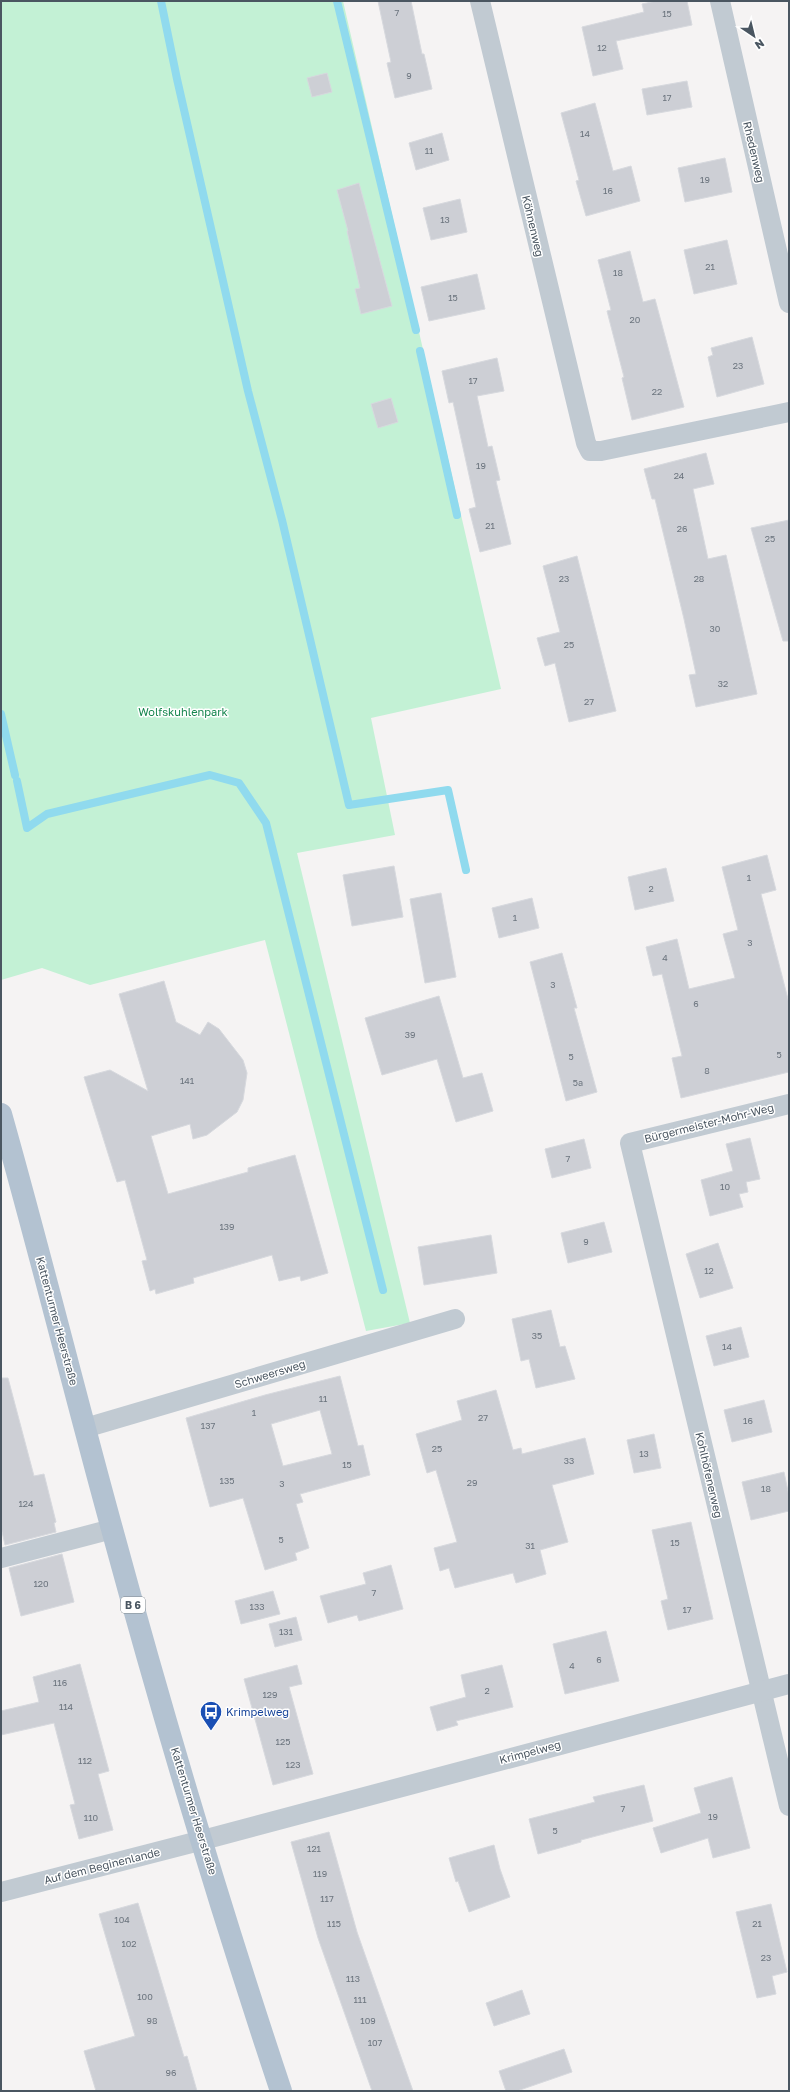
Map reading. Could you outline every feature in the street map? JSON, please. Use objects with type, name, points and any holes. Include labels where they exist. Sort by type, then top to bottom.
[{"type":"main road","name":"Kattenturmer Heerstraße","points":[[1,1114],[112,1529],[202,1840],[281,2091]]},
{"type":"street","name":"Köhnenweg","points":[[480,1],[586,443],[590,450],[601,451],[789,412]]},
{"type":"street","name":"Rhedenweg","points":[[720,1],[789,303]]},
{"type":"street","name":"Bürgermeister-Mohr-Weg","points":[[630,1143],[789,1104]]},
{"type":"street","name":"Kohlhöfenerweg","points":[[630,1143],[760,1692],[789,1806]]},
{"type":"street","name":"Schweersweg","points":[[85,1428],[455,1319]]},
{"type":"street","points":[[1,1558],[112,1529]]},
{"type":"street","name":"Krimpelweg","points":[[202,1840],[789,1684]]},
{"type":"street","name":"Auf dem Beginenlande","points":[[1,1892],[202,1840]]},
{"type":"green space","name":"Wolfskuhlenpark","points":[[1,1],[343,1],[501,689],[371,718],[395,835],[297,853],[410,1323],[366,1331],[265,940],[90,985],[42,968],[1,980]]},
{"type":"building","points":[[378,1],[411,1],[422,54],[424,54],[432,89],[395,98],[387,63],[391,62]]},
{"type":"building","points":[[656,1],[687,1],[692,25],[616,41],[623,69],[593,76],[582,27],[644,12],[642,4]]},
{"type":"building","points":[[327,73],[332,92],[312,97],[307,78]]},
{"type":"building","points":[[687,81],[692,107],[647,115],[642,89]]},
{"type":"building","points":[[595,103],[613,171],[631,166],[640,201],[586,216],[576,181],[579,180],[561,113]]},
{"type":"building","points":[[442,133],[449,160],[416,170],[409,143]]},
{"type":"building","points":[[725,158],[732,192],[685,202],[678,168]]},
{"type":"building","points":[[359,183],[392,306],[361,314],[355,289],[360,288],[348,231],[337,190]]},
{"type":"building","points":[[460,199],[467,232],[431,240],[423,208]]},
{"type":"building","points":[[727,240],[737,284],[694,294],[684,250]]},
{"type":"building","points":[[630,251],[643,302],[655,299],[684,407],[632,420],[622,378],[624,377],[607,311],[611,310],[598,260]]},
{"type":"building","points":[[477,274],[485,309],[429,321],[421,287]]},
{"type":"building","points":[[752,337],[764,384],[717,397],[708,357],[713,355],[711,348]]},
{"type":"building","points":[[497,358],[504,391],[477,396],[488,447],[492,446],[500,480],[496,481],[511,544],[480,552],[469,509],[476,507],[453,402],[449,403],[442,371]]},
{"type":"building","points":[[391,398],[398,422],[378,428],[371,404]]},
{"type":"building","points":[[706,453],[714,484],[693,489],[708,559],[726,555],[757,694],[696,707],[689,675],[696,674],[684,619],[655,499],[652,499],[644,469]]},
{"type":"building","points":[[789,520],[789,641],[783,641],[751,528]]},
{"type":"building","points":[[577,556],[616,711],[569,722],[555,663],[545,666],[537,638],[560,632],[543,566]]},
{"type":"building","points":[[767,855],[776,890],[761,894],[789,1003],[789,1072],[681,1098],[672,1058],[682,1056],[662,974],[653,976],[646,947],[677,939],[689,989],[735,978],[723,934],[738,930],[722,867]]},
{"type":"building","points":[[394,866],[403,917],[352,926],[343,875]]},
{"type":"building","points":[[666,868],[674,901],[635,910],[628,877]]},
{"type":"building","points":[[441,893],[456,977],[425,983],[410,899]]},
{"type":"building","points":[[532,898],[539,928],[499,938],[492,908]]},
{"type":"building","points":[[562,953],[577,1008],[574,1008],[597,1092],[566,1101],[530,962]]},
{"type":"building","points":[[164,981],[176,1022],[200,1035],[208,1022],[219,1029],[243,1060],[247,1073],[243,1100],[237,1112],[207,1135],[193,1139],[190,1124],[151,1136],[168,1194],[248,1172],[248,1168],[295,1155],[328,1273],[301,1281],[300,1276],[279,1281],[272,1255],[193,1278],[194,1283],[156,1294],[155,1289],[150,1291],[142,1261],[147,1260],[125,1180],[117,1182],[84,1077],[110,1070],[148,1091],[119,994]]},
{"type":"building","points":[[439,996],[463,1078],[482,1073],[493,1111],[456,1122],[437,1059],[382,1075],[365,1018]]},
{"type":"building","points":[[750,1138],[760,1179],[746,1182],[748,1192],[739,1194],[743,1207],[710,1216],[701,1180],[733,1171],[726,1144]]},
{"type":"building","points":[[584,1139],[591,1168],[552,1178],[545,1149]]},
{"type":"building","points":[[604,1222],[612,1252],[568,1263],[561,1233]]},
{"type":"building","points":[[491,1235],[497,1273],[424,1285],[418,1247]]},
{"type":"building","points":[[718,1243],[733,1288],[700,1298],[686,1254]]},
{"type":"building","points":[[551,1310],[560,1347],[565,1346],[575,1379],[536,1388],[529,1359],[521,1361],[512,1319]]},
{"type":"building","points":[[741,1327],[749,1357],[714,1366],[706,1336]]},
{"type":"building","points":[[340,1376],[358,1446],[363,1445],[370,1475],[300,1494],[303,1502],[296,1504],[309,1548],[295,1553],[297,1560],[265,1570],[243,1498],[210,1507],[186,1418],[265,1395]],"holes":[[[320,1410],[332,1454],[283,1466],[271,1424]]]},
{"type":"building","points":[[1,1378],[8,1378],[34,1476],[44,1474],[56,1522],[54,1523],[56,1532],[5,1545],[1,1527]]},
{"type":"building","points":[[496,1390],[513,1450],[521,1448],[522,1454],[585,1438],[594,1474],[552,1485],[568,1542],[540,1550],[546,1574],[516,1583],[513,1573],[455,1588],[449,1568],[440,1571],[434,1548],[457,1542],[436,1470],[427,1473],[416,1434],[462,1420],[457,1401]]},
{"type":"building","points":[[764,1400],[772,1432],[732,1442],[724,1410]]},
{"type":"building","points":[[654,1434],[661,1468],[634,1473],[627,1440]]},
{"type":"building","points":[[784,1472],[789,1496],[789,1511],[751,1520],[742,1482]]},
{"type":"building","points":[[691,1522],[713,1619],[668,1630],[661,1601],[668,1599],[652,1530]]},
{"type":"building","points":[[62,1554],[74,1602],[21,1616],[9,1568]]},
{"type":"building","points":[[391,1565],[403,1609],[359,1621],[357,1615],[328,1623],[320,1596],[366,1584],[363,1573]]},
{"type":"building","points":[[273,1591],[280,1614],[241,1624],[235,1601]]},
{"type":"building","points":[[296,1617],[302,1640],[275,1647],[269,1624]]},
{"type":"building","points":[[606,1631],[619,1681],[565,1694],[553,1644]]},
{"type":"building","points":[[80,1664],[109,1771],[98,1774],[113,1830],[79,1839],[70,1805],[75,1804],[54,1723],[1,1735],[1,1711],[39,1702],[33,1677]]},
{"type":"building","points":[[297,1665],[302,1684],[289,1687],[313,1774],[273,1785],[244,1679]]},
{"type":"building","points":[[502,1665],[513,1707],[456,1721],[458,1725],[437,1731],[430,1707],[466,1697],[461,1675]]},
{"type":"building","points":[[732,1777],[750,1848],[713,1858],[708,1838],[661,1853],[653,1828],[701,1813],[694,1788]]},
{"type":"building","points":[[644,1785],[653,1821],[581,1840],[581,1842],[538,1854],[529,1819],[595,1802],[593,1797]]},
{"type":"building","points":[[329,1832],[357,1932],[413,2091],[372,2091],[318,1938],[291,1842]]},
{"type":"building","points":[[494,1845],[500,1869],[510,1897],[469,1912],[458,1881],[456,1882],[449,1858]]},
{"type":"building","points":[[138,1903],[184,2057],[187,2056],[197,2091],[96,2091],[84,2051],[135,2036],[99,1914]]},
{"type":"building","points":[[771,1904],[787,1972],[772,1976],[776,1994],[757,1998],[736,1912]]},
{"type":"building","points":[[522,1990],[530,2014],[494,2026],[486,2003]]},
{"type":"building","points":[[564,2049],[572,2072],[517,2091],[506,2091],[499,2071]]},
{"type":"waterway","points":[[161,1],[177,79],[248,391],[282,520],[349,805],[448,790],[466,870]]},
{"type":"waterway","points":[[337,1],[416,330]]},
{"type":"waterway","points":[[420,351],[457,515]]},
{"type":"waterway","points":[[1,714],[15,775]]},
{"type":"waterway","points":[[17,781],[27,828],[47,814],[210,775],[239,783],[266,823],[383,1290]]},
{"type":"place","name":"Krimpelweg","points":[[211,1732]]}]
